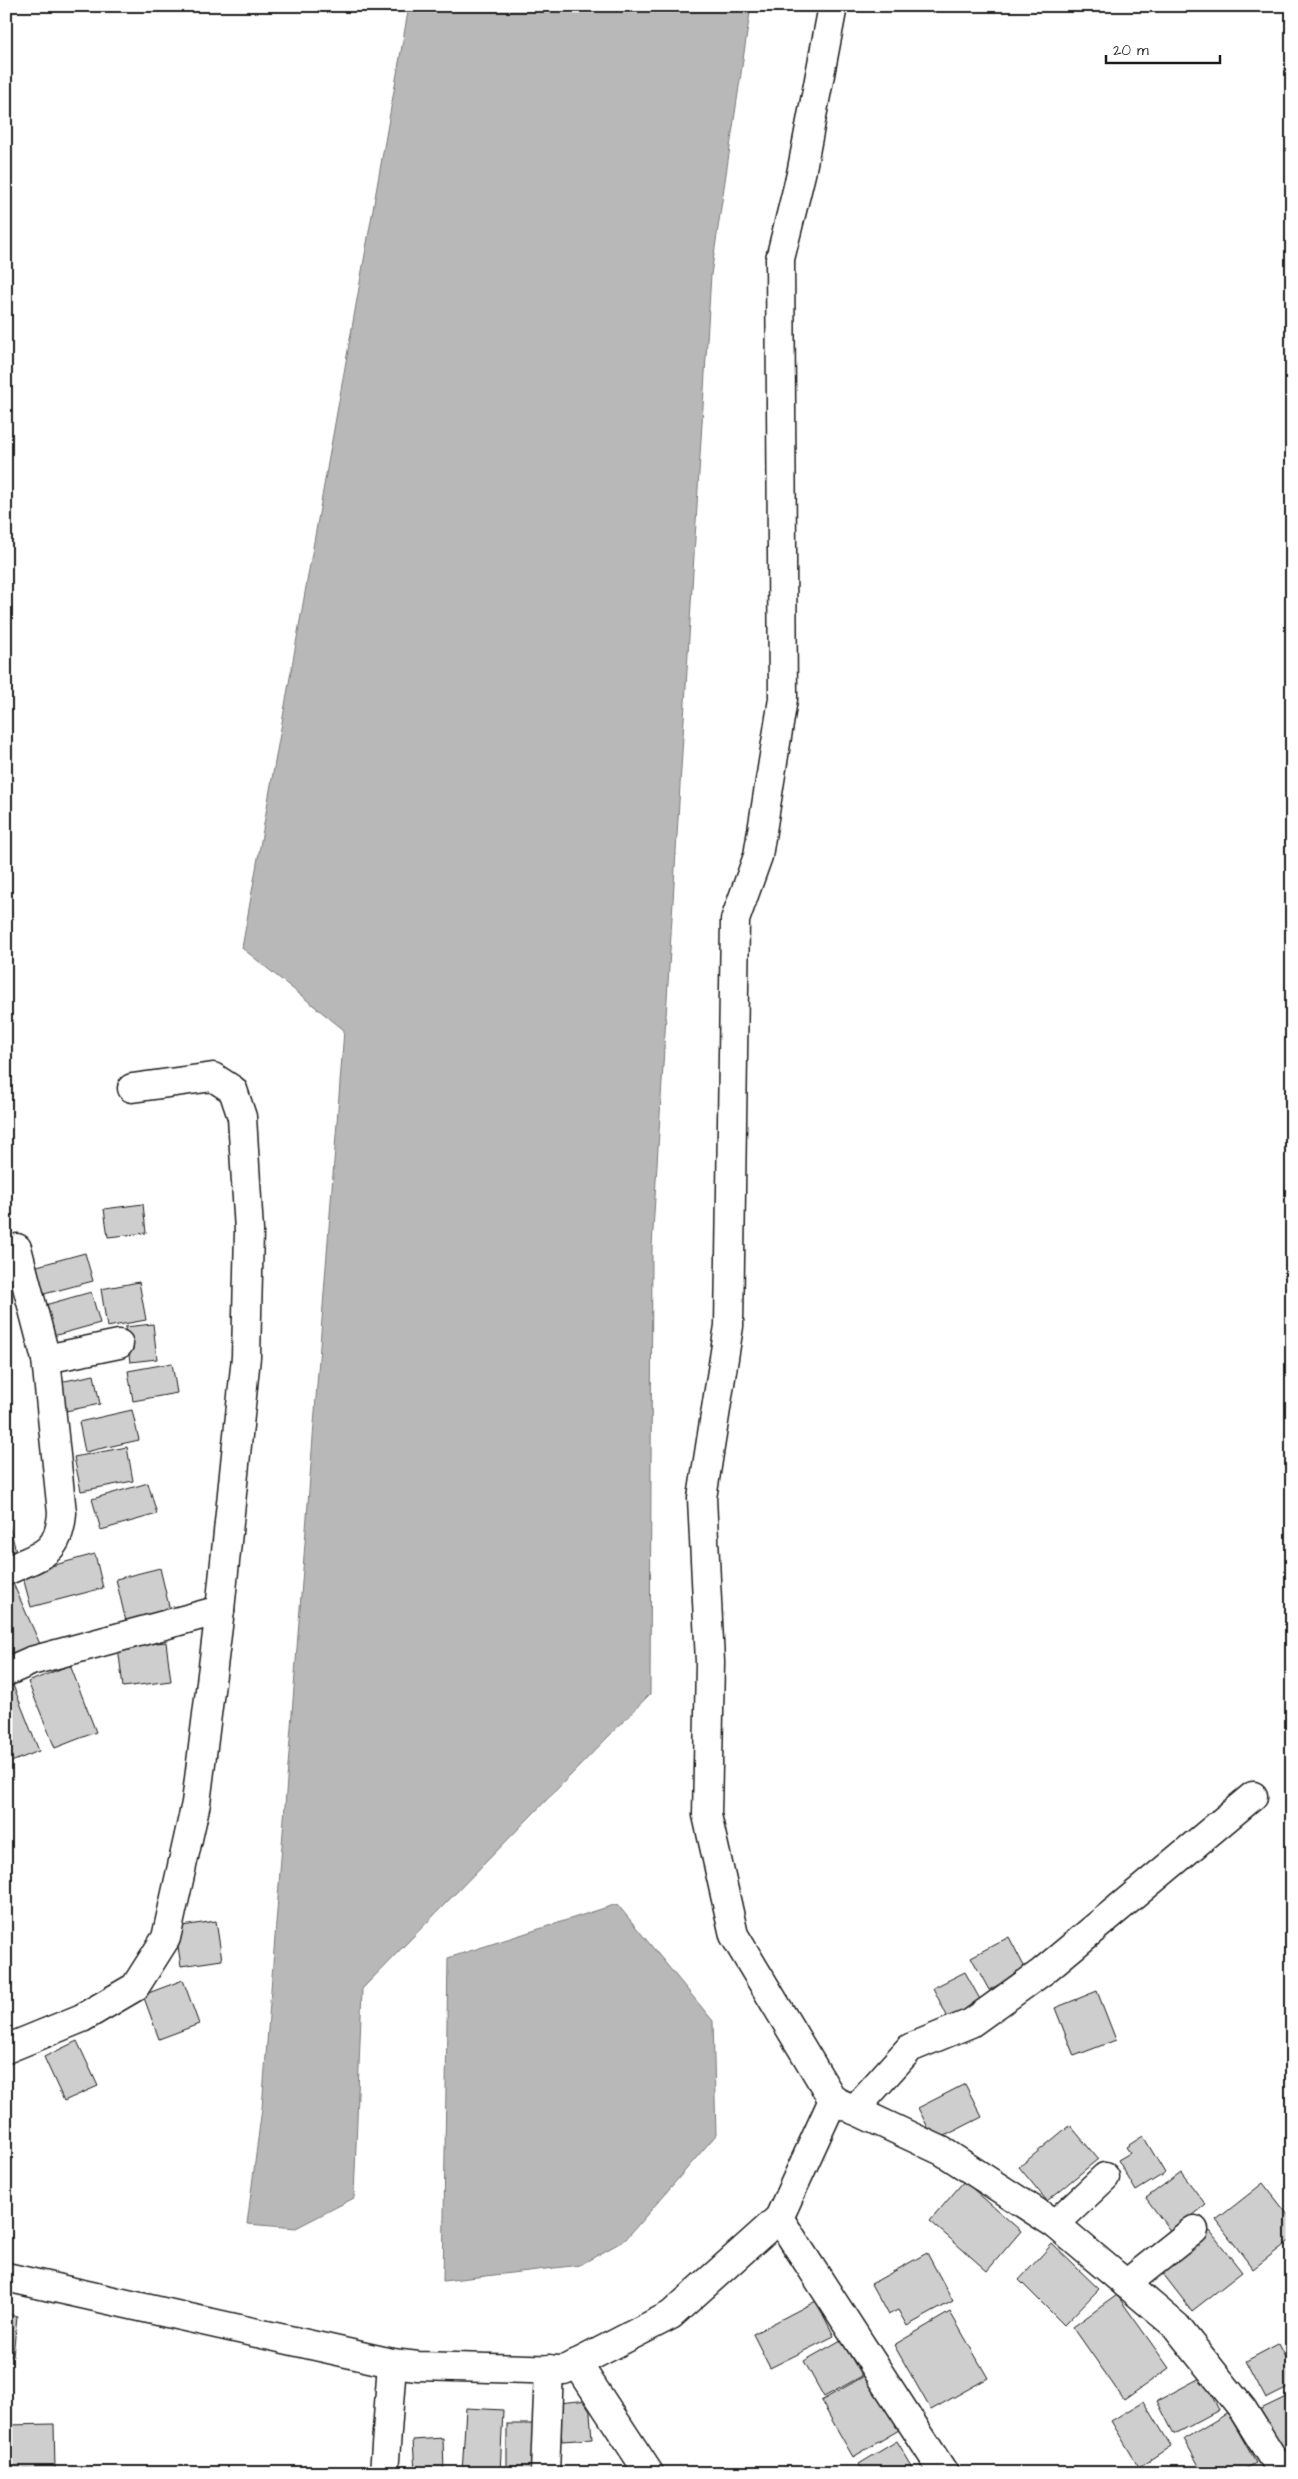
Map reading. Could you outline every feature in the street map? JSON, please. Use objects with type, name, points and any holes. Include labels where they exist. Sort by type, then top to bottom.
[{"type":"street","points":[[833,6],[801,174],[780,259],[783,699],[758,856],[735,920],[729,1326],[702,1498],[710,1662],[707,1815],[734,1935],[844,2105],[942,2152],[1055,2224],[1176,2326],[1243,2410],[1282,2473]]},
{"type":"street","points":[[6,2049],[82,2018],[136,1987],[166,1938],[196,1803],[220,1610],[246,1358],[248,1231],[242,1116],[233,1090],[213,1077],[132,1088]]},
{"type":"street","points":[[6,1572],[50,1550],[61,1532],[62,1513],[46,1359],[16,1248]]},
{"type":"street","points":[[46,1359],[119,1344]]},
{"type":"street","points":[[6,1672],[31,1661],[220,1610]]},
{"type":"street","points":[[6,2277],[392,2363],[418,2366],[564,2370],[671,2315],[779,2218],[844,2105],[910,2048],[971,2023],[1042,1972],[1253,1796]]},
{"type":"street","points":[[1055,2224],[1105,2177]]},
{"type":"street","points":[[779,2218],[944,2473]]},
{"type":"street","points":[[1126,2284],[1194,2230]]},
{"type":"street","points":[[384,2473],[392,2363]]},
{"type":"street","points":[[577,2363],[649,2473]]},
{"type":"street","points":[[545,2473],[549,2369]]},
{"type":"shaded area","points":[[409,6],[751,6],[711,275],[652,1247],[650,1694],[362,1989],[354,2198],[296,2228],[247,2224],[262,2108],[344,1030],[242,948]]},
{"type":"shaded area","points":[[617,1904],[713,2021],[716,2135],[625,2240],[580,2265],[443,2281],[448,1958]]},
{"type":"building","points":[[143,1204],[146,1233],[108,1237],[104,1209]]},
{"type":"building","points":[[85,1253],[93,1281],[33,1297],[26,1269]]},
{"type":"building","points":[[139,1282],[146,1320],[107,1327],[101,1289]]},
{"type":"building","points":[[91,1292],[100,1323],[53,1336],[45,1305]]},
{"type":"building","points":[[153,1324],[157,1359],[130,1362],[125,1327]]},
{"type":"building","points":[[172,1363],[177,1393],[133,1401],[128,1371]]},
{"type":"building","points":[[94,1375],[100,1404],[56,1413],[50,1384]]},
{"type":"building","points":[[132,1410],[139,1440],[85,1452],[79,1422]]},
{"type":"building","points":[[127,1447],[133,1481],[81,1491],[74,1457]]},
{"type":"building","points":[[148,1483],[157,1514],[101,1530],[92,1499]]},
{"type":"building","points":[[6,1514],[16,1551],[6,1554]]},
{"type":"building","points":[[95,1554],[103,1588],[31,1607],[22,1574]]},
{"type":"building","points":[[160,1568],[171,1615],[127,1626],[116,1579]]},
{"type":"building","points":[[12,1581],[40,1644],[6,1659],[6,1584]]},
{"type":"building","points":[[166,1642],[171,1681],[123,1687],[118,1647]]},
{"type":"building","points":[[70,1665],[96,1732],[55,1748],[28,1682]]},
{"type":"building","points":[[11,1680],[39,1751],[6,1764],[6,1681]]},
{"type":"building","points":[[216,1921],[222,1960],[181,1966],[175,1927]]},
{"type":"building","points":[[1009,1937],[1026,1970],[989,1990],[971,1957]]},
{"type":"building","points":[[965,1972],[982,2003],[949,2020],[933,1988]]},
{"type":"building","points":[[183,1980],[199,2024],[159,2039],[143,1995]]},
{"type":"building","points":[[1097,1991],[1116,2040],[1074,2056],[1055,2008]]},
{"type":"building","points":[[77,2041],[98,2086],[64,2101],[44,2057]]},
{"type":"building","points":[[965,2084],[982,2117],[935,2141],[918,2108]]},
{"type":"building","points":[[1070,2125],[1098,2159],[1047,2201],[1019,2167]]},
{"type":"building","points":[[1143,2136],[1165,2173],[1136,2191],[1118,2160],[1130,2153],[1126,2147]]},
{"type":"building","points":[[1181,2172],[1206,2205],[1171,2232],[1146,2198]]},
{"type":"building","points":[[964,2181],[1021,2231],[987,2271],[930,2221]]},
{"type":"building","points":[[1263,2183],[1292,2220],[1292,2239],[1253,2269],[1216,2220]]},
{"type":"building","points":[[1210,2231],[1242,2272],[1192,2311],[1160,2270]]},
{"type":"building","points":[[1052,2244],[1099,2289],[1064,2325],[1019,2280]]},
{"type":"building","points":[[927,2253],[953,2301],[907,2326],[898,2310],[888,2315],[871,2284]]},
{"type":"building","points":[[1117,2295],[1169,2368],[1124,2400],[1073,2327]]},
{"type":"building","points":[[816,2301],[834,2336],[770,2368],[753,2334]]},
{"type":"building","points":[[950,2312],[988,2378],[931,2410],[894,2345]]},
{"type":"building","points":[[6,2314],[17,2316],[13,2356],[6,2356]]},
{"type":"building","points":[[841,2340],[862,2376],[824,2397],[804,2361]]},
{"type":"building","points":[[1278,2344],[1292,2371],[1292,2386],[1266,2399],[1246,2361]]},
{"type":"building","points":[[6,2367],[8,2368],[6,2393]]},
{"type":"building","points":[[866,2375],[899,2430],[853,2457],[821,2401]]},
{"type":"building","points":[[1202,2377],[1219,2410],[1174,2434],[1157,2401]]},
{"type":"building","points":[[1292,2394],[1292,2449],[1281,2454],[1259,2410]]},
{"type":"building","points":[[589,2400],[592,2439],[562,2441],[558,2403]]},
{"type":"building","points":[[1144,2401],[1171,2446],[1139,2467],[1111,2421]]},
{"type":"building","points":[[466,2408],[503,2410],[500,2473],[462,2473]]},
{"type":"building","points":[[1228,2413],[1256,2463],[1238,2473],[1203,2473],[1184,2439]]},
{"type":"building","points":[[54,2424],[55,2469],[8,2470],[7,2425]]},
{"type":"building","points":[[507,2424],[538,2424],[538,2473],[507,2473]]},
{"type":"building","points":[[443,2438],[444,2473],[415,2473],[413,2440]]},
{"type":"building","points":[[897,2441],[916,2473],[864,2473],[859,2464]]}]
